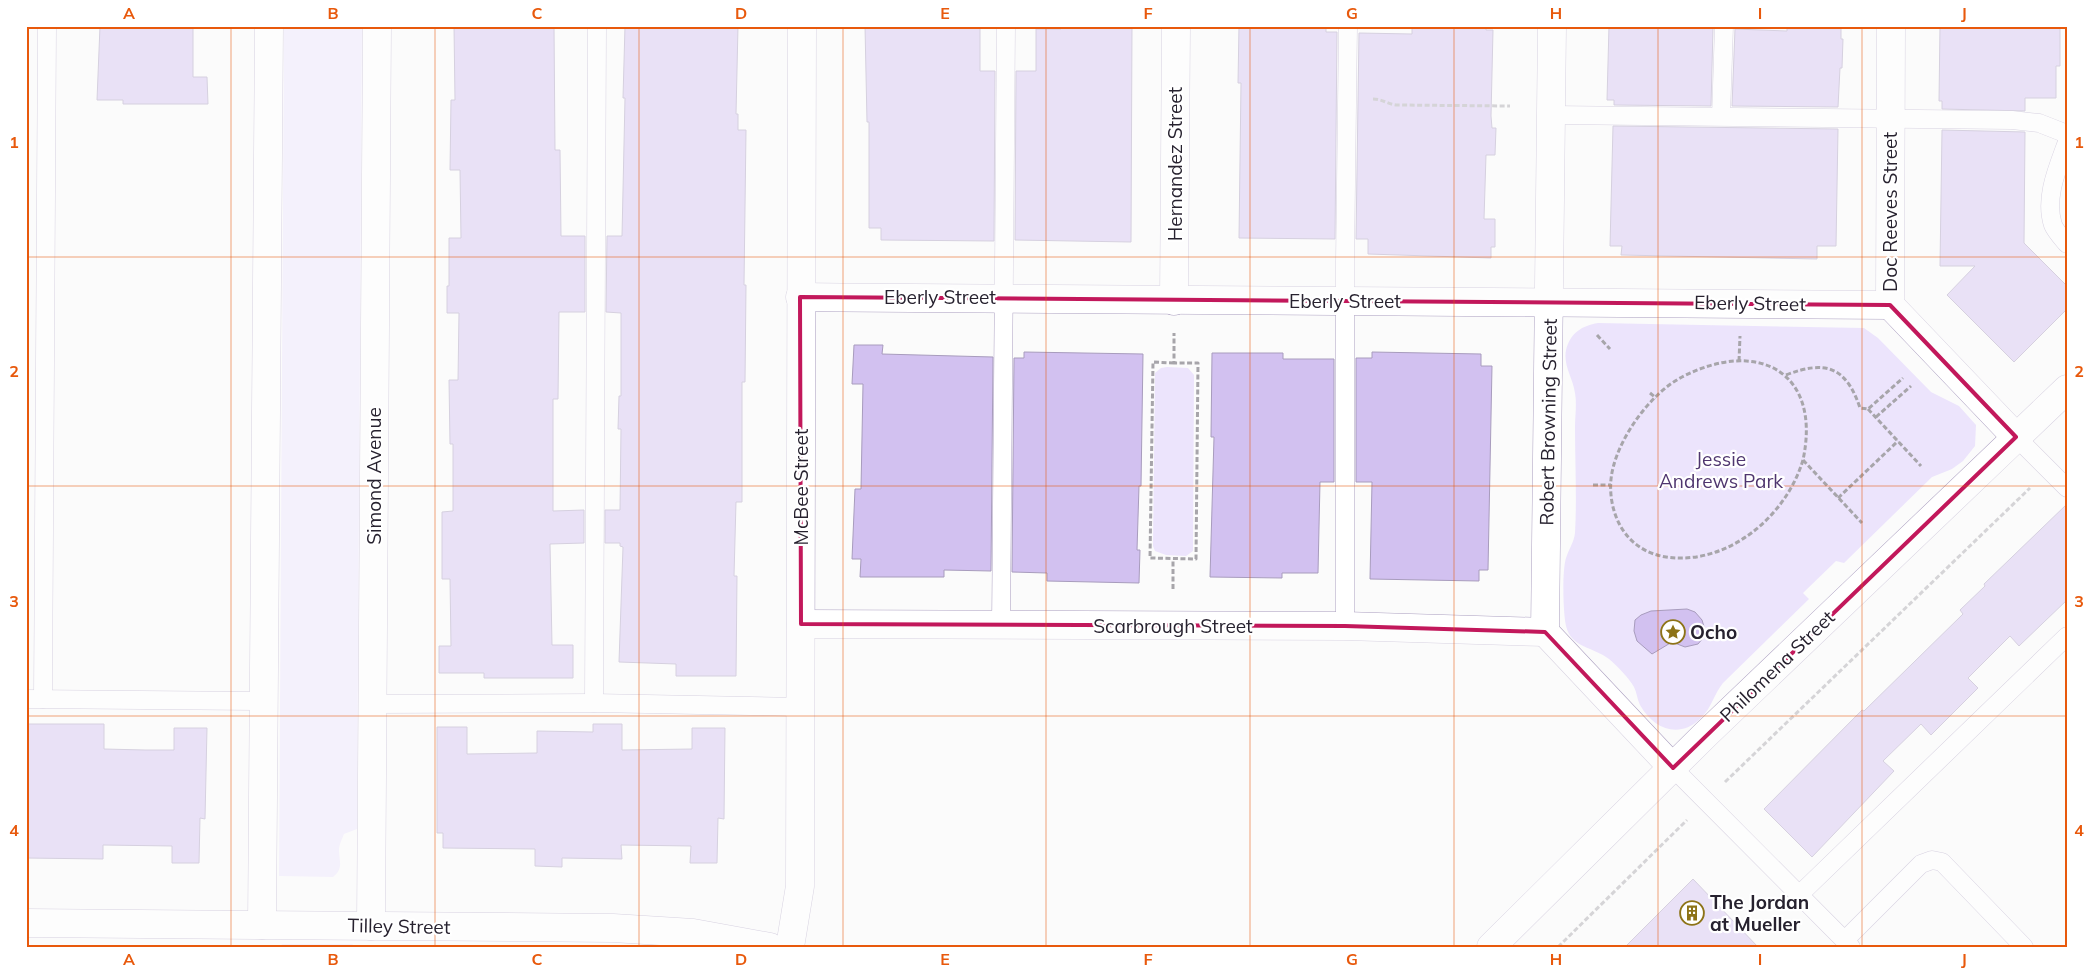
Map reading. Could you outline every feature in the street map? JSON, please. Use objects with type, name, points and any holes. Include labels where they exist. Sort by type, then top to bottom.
[{"type":"street","points":[[262,925],[269,26]]},
{"type":"street","name":"Simond Avenue","points":[[371,926],[377,26]]},
{"type":"street","name":"McBee Street","points":[[790,947],[800,886],[802,26]]},
{"type":"street","name":"Hernandez Street","points":[[1174,301],[1176,26]]},
{"type":"street","name":"Robert Browning Street","points":[[1545,632],[1552,26]]},
{"type":"street","name":"Doc Reeves Street","points":[[1891,26],[1890,305],[2016,437]]},
{"type":"street","name":"Eberly Street","points":[[800,297],[1890,305]]},
{"type":"street","name":"Philomena Street","points":[[1491,947],[1673,768],[2067,389]]},
{"type":"street","name":"Scarbrough Street","points":[[801,624],[1345,626],[1545,632]]},
{"type":"street","points":[[1545,632],[1673,768]]},
{"type":"street","name":"Tilley Street","points":[[26,923],[613,928],[693,933],[770,947]]},
{"type":"lane","points":[[47,26],[35,699],[265,701]]},
{"type":"lane","points":[[594,703],[597,26]]},
{"type":"lane","points":[[1001,626],[1006,26]]},
{"type":"lane","points":[[1345,626],[1345,301],[1348,26]]},
{"type":"lane","points":[[1721,116],[1724,26]]},
{"type":"lane","points":[[1552,115],[2012,120],[2039,123],[2067,134]]},
{"type":"lane","points":[[2067,142],[2056,175],[2050,204],[2053,226],[2067,244]]},
{"type":"lane","points":[[2016,437],[2067,488]]},
{"type":"lane","points":[[1799,896],[2067,636]]},
{"type":"lane","points":[[373,704],[594,703],[800,707]]},
{"type":"lane","points":[[1673,768],[1848,944],[1921,864],[1932,860],[1942,862],[2024,947]]},
{"type":"path","points":[[1347,98],[1381,100],[1396,106],[1510,106]]},
{"type":"path","points":[[1174,333],[1174,363]]},
{"type":"path","points":[[1597,335],[1610,350]]},
{"type":"path","points":[[1739,361],[1740,336]]},
{"type":"path","points":[[1730,361],[1753,361],[1770,366],[1786,375],[1799,393],[1806,418],[1807,441],[1803,460],[1792,490],[1763,524],[1745,537],[1718,552],[1692,558],[1660,556],[1637,547],[1624,532],[1616,518],[1611,499],[1612,470],[1619,448],[1635,420],[1656,398],[1680,378],[1710,365],[1730,361]]},
{"type":"path","points":[[1153,362],[1174,363],[1198,363],[1196,559],[1150,558],[1153,362]]},
{"type":"path","points":[[1786,375],[1810,367],[1826,367],[1839,374],[1850,385],[1860,408],[1868,409],[1921,466]]},
{"type":"path","points":[[1868,409],[1903,378]]},
{"type":"path","points":[[1876,417],[1911,386]]},
{"type":"path","points":[[1650,393],[1656,398]]},
{"type":"path","points":[[1838,498],[1898,441]]},
{"type":"path","points":[[1803,460],[1862,523]]},
{"type":"path","points":[[1719,788],[2049,470]]},
{"type":"path","points":[[1593,485],[1612,485]]},
{"type":"path","points":[[1173,559],[1173,589]]},
{"type":"path","points":[[1558,947],[1693,814]]},
{"type":"highlighted area","points":[[800,297],[1890,305],[2016,437],[1673,768],[1545,632],[1345,626],[801,624]]},
{"type":"green space","points":[[284,26],[362,26],[357,829],[344,834],[339,848],[339,871],[333,877],[279,876]]},
{"type":"green space","name":"Jessie Andrews Park","points":[[1598,323],[1864,328],[1878,338],[1931,392],[1959,406],[1976,425],[1975,446],[1963,461],[1952,469],[1932,477],[1844,563],[1836,561],[1803,593],[1809,599],[1723,683],[1701,718],[1685,728],[1676,730],[1660,726],[1652,721],[1640,705],[1634,687],[1623,672],[1603,655],[1573,639],[1566,626],[1564,572],[1566,558],[1575,533],[1576,397],[1565,356],[1568,344],[1574,334],[1582,328]]},
{"type":"green space","points":[[1161,368],[1188,368],[1194,375],[1193,551],[1186,556],[1166,555],[1155,551],[1153,546],[1155,373]]},
{"type":"green space","points":[[282,944],[352,944],[356,947],[280,947]]},
{"type":"building","points":[[100,26],[193,26],[193,77],[207,77],[208,104],[123,104],[123,100],[97,100]]},
{"type":"building","points":[[454,26],[554,26],[555,150],[560,150],[561,236],[585,236],[585,312],[559,312],[558,399],[553,399],[553,511],[584,510],[584,543],[550,544],[552,645],[573,645],[573,678],[484,678],[484,673],[439,673],[439,646],[451,646],[450,579],[442,579],[442,512],[453,511],[453,444],[450,444],[449,380],[458,380],[459,313],[447,313],[449,238],[461,238],[460,170],[450,170],[451,100],[455,100]]},
{"type":"building","points":[[625,26],[738,26],[736,114],[738,114],[738,130],[746,130],[744,285],[746,285],[745,382],[742,382],[742,502],[736,502],[734,576],[737,576],[736,676],[676,676],[676,664],[619,662],[623,547],[620,546],[620,543],[605,543],[605,510],[620,510],[621,429],[618,429],[619,396],[621,396],[621,313],[606,312],[607,236],[622,236]]},
{"type":"building","points":[[865,26],[980,27],[980,71],[995,71],[994,241],[881,240],[881,228],[869,228],[869,122],[867,122]]},
{"type":"building","points":[[1061,26],[1132,26],[1131,242],[1015,240],[1016,71],[1036,71],[1036,29],[1061,29]]},
{"type":"building","points":[[1239,26],[1326,26],[1326,32],[1337,32],[1335,239],[1239,238],[1241,83],[1238,83]]},
{"type":"building","points":[[1412,26],[1486,26],[1486,30],[1493,30],[1491,116],[1492,128],[1496,128],[1495,155],[1486,155],[1484,219],[1495,219],[1495,247],[1491,247],[1491,258],[1368,254],[1368,239],[1356,239],[1359,33],[1412,34]]},
{"type":"building","points":[[1609,26],[1705,26],[1705,28],[1713,28],[1711,106],[1614,105],[1614,100],[1607,100]]},
{"type":"building","points":[[1787,26],[1841,26],[1841,39],[1843,39],[1842,68],[1840,68],[1838,107],[1732,106],[1735,29],[1787,31]]},
{"type":"building","points":[[1940,26],[2060,26],[2060,66],[2056,66],[2056,98],[2025,98],[2025,111],[1942,109],[1942,101],[1939,101]]},
{"type":"building","points":[[1613,126],[1838,129],[1836,246],[1817,246],[1817,259],[1621,255],[1622,246],[1610,246]]},
{"type":"building","points":[[1942,130],[2025,132],[2024,243],[2067,286],[2067,309],[2014,362],[1947,295],[1975,266],[1940,266]]},
{"type":"building","points":[[854,345],[883,345],[882,354],[993,357],[991,571],[944,570],[944,577],[860,577],[861,559],[852,559],[855,489],[861,489],[863,384],[852,384]]},
{"type":"building","points":[[1024,352],[1143,354],[1141,486],[1139,486],[1137,550],[1140,550],[1139,583],[1047,581],[1047,573],[1012,572],[1014,358],[1024,358]]},
{"type":"building","points":[[1372,352],[1481,354],[1481,366],[1492,366],[1488,570],[1479,570],[1479,581],[1370,579],[1372,482],[1356,482],[1356,358],[1372,358]]},
{"type":"building","points":[[1212,353],[1283,353],[1283,359],[1334,359],[1334,482],[1320,482],[1318,573],[1282,573],[1282,578],[1210,577],[1214,437],[1211,437]]},
{"type":"building","points":[[2067,504],[2067,600],[2019,646],[2010,636],[1968,678],[1978,688],[1931,735],[1921,724],[1883,761],[1894,771],[1812,857],[1764,809],[1862,710],[1864,711],[1963,614],[1960,610],[1985,586],[1984,584]]},
{"type":"building","points":[[1687,609],[1695,612],[1702,620],[1705,630],[1704,637],[1698,644],[1685,647],[1672,642],[1652,654],[1637,641],[1634,631],[1635,620],[1641,615],[1651,611]]},
{"type":"building","points":[[26,724],[104,724],[104,749],[145,750],[174,750],[174,728],[207,728],[205,819],[200,818],[199,863],[172,863],[172,846],[103,845],[103,859],[26,858]]},
{"type":"building","points":[[593,724],[622,724],[622,750],[692,749],[692,728],[725,728],[724,819],[718,818],[717,863],[690,863],[691,846],[621,845],[622,859],[562,858],[562,867],[535,866],[535,849],[443,848],[443,833],[437,833],[437,727],[467,727],[467,754],[537,753],[537,731],[593,732]]},
{"type":"building","name":"The Jordan at Mueller","points":[[1693,879],[1758,947],[1625,947]]},
{"type":"place","name":"Ocho","points":[[1673,632]]},
{"type":"place","name":"The Jordan at Mueller","points":[[1692,913]]}]
